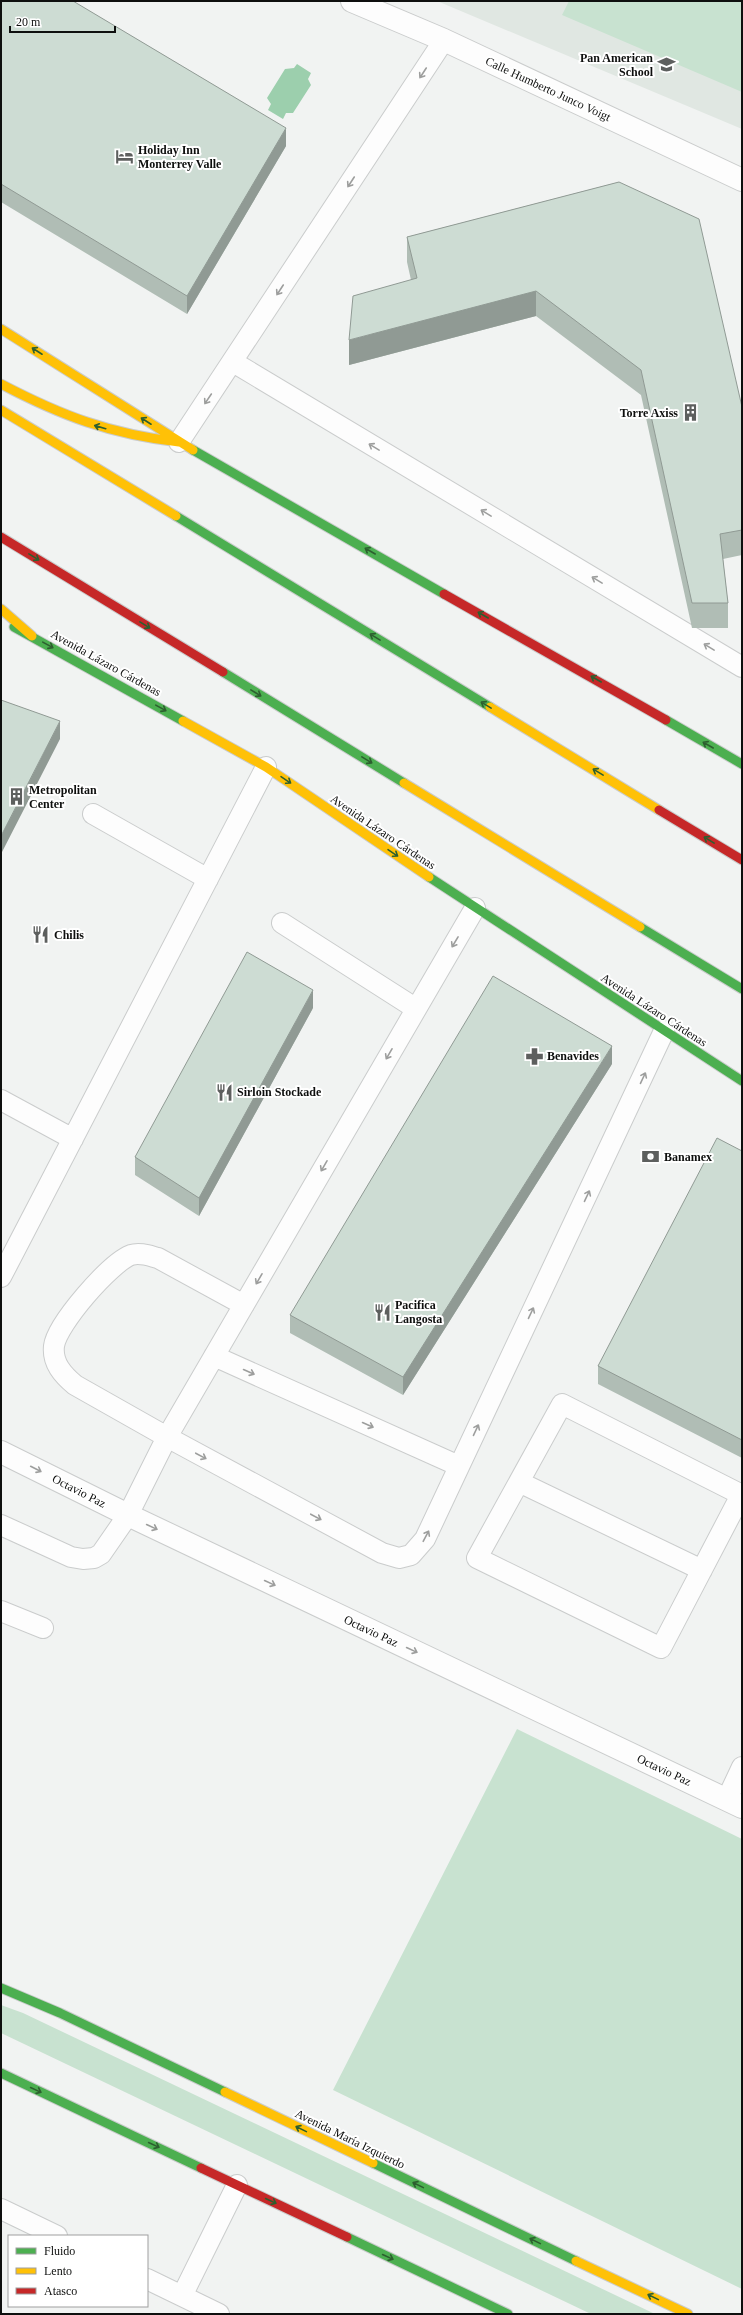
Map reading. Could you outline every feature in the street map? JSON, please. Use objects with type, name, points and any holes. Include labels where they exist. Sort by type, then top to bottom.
[{"type":"main road","points":[[1,329],[179,442],[742,764]]},
{"type":"main road","points":[[1,384],[29,399],[80,421],[134,436],[179,442]]},
{"type":"main road","points":[[1,410],[742,860]]},
{"type":"main road","points":[[1,537],[742,989]]},
{"type":"main road","points":[[1,609],[32,636]]},
{"type":"main road","name":"Avenida Lázaro Cárdenas","points":[[1,620],[266,767],[475,908],[742,1081]]},
{"type":"main road","name":"Avenida María Izquierdo","points":[[1,1988],[68,2017],[688,2314]]},
{"type":"main road","points":[[1,2073],[508,2314]]},
{"type":"street","name":"Calle Humberto Junco Voigt","points":[[363,3],[742,180]]},
{"type":"street","name":"Octavio Paz","points":[[1,1452],[128,1515],[734,1803]]},
{"type":"lane","points":[[179,442],[444,40]]},
{"type":"lane","points":[[233,362],[742,667]]},
{"type":"lane","points":[[1,1278],[266,767]]},
{"type":"lane","points":[[93,814],[208,879]]},
{"type":"lane","points":[[1,1525],[72,1557],[83,1559],[94,1558],[101,1554],[128,1515],[167,1437],[415,1008],[475,908]]},
{"type":"lane","points":[[282,923],[415,1008]]},
{"type":"lane","points":[[244,1305],[158,1258],[144,1254],[133,1254],[122,1260],[107,1272],[61,1328],[54,1348],[55,1360],[64,1375],[75,1385],[167,1437],[382,1552],[399,1558],[412,1555],[425,1539],[664,1031]]},
{"type":"lane","points":[[1,1100],[72,1139]]},
{"type":"lane","points":[[214,1356],[459,1466]]},
{"type":"lane","points":[[562,1404],[742,1495],[661,1648],[477,1558],[562,1404]]},
{"type":"lane","points":[[519,1482],[702,1570]]},
{"type":"lane","points":[[1,1611],[44,1628]]},
{"type":"lane","points":[[734,1803],[742,1767]]},
{"type":"lane","points":[[182,2296],[237,2185]]},
{"type":"lane","points":[[1,2209],[55,2235]]},
{"type":"lane","points":[[148,2279],[219,2314]]},
{"type":"shaded area","name":"Pan American School","points":[[437,1],[742,1],[742,129]]},
{"type":"shaded area","points":[[569,1],[742,1],[742,92],[562,15]]},
{"type":"shaded area","points":[[297,64],[311,73],[308,79],[311,85],[293,113],[286,113],[283,119],[268,110],[271,104],[267,98],[285,69],[294,68]]},
{"type":"shaded area","points":[[517,1729],[742,1839],[742,2289],[333,2090]]},
{"type":"shaded area","points":[[1,2005],[23,2013],[655,2314],[591,2314],[1,2033]]},
{"type":"building","points":[[1,1],[73,1],[286,128],[187,296],[1,184]]},
{"type":"building","name":"Torre Axiss","points":[[619,182],[699,219],[742,407],[742,530],[720,534],[728,603],[692,603],[641,370],[536,291],[349,340],[353,296],[417,278],[407,237]]},
{"type":"building","name":"Metropolitan Center","points":[[1,700],[60,721],[1,836]]},
{"type":"building","name":"Sirloin Stockade","points":[[247,952],[313,990],[199,1198],[135,1157]]},
{"type":"building","points":[[493,976],[612,1046],[403,1377],[290,1315]]},
{"type":"building","points":[[717,1138],[742,1151],[742,1440],[598,1366]]},
{"type":"traffic: fast","points":[[193,450],[444,594]]},
{"type":"traffic: fast","points":[[176,516],[490,707]]},
{"type":"traffic: fast","points":[[14,627],[183,721]]},
{"type":"traffic: fast","points":[[223,672],[404,783]]},
{"type":"traffic: fast","points":[[666,720],[742,764]]},
{"type":"traffic: fast","points":[[429,877],[742,1081]]},
{"type":"traffic: fast","points":[[640,927],[742,989]]},
{"type":"traffic: fast","points":[[1,1988],[60,2013],[225,2092]]},
{"type":"traffic: fast","points":[[1,2073],[201,2168]]},
{"type":"traffic: fast","points":[[373,2163],[576,2261]]},
{"type":"traffic: fast","points":[[347,2237],[508,2314]]},
{"type":"traffic: slow","points":[[1,329],[193,450]]},
{"type":"traffic: slow","points":[[1,384],[66,414],[108,429],[154,439],[179,442]]},
{"type":"traffic: slow","points":[[1,410],[176,516]]},
{"type":"traffic: slow","points":[[1,609],[32,636]]},
{"type":"traffic: slow","points":[[490,707],[659,810]]},
{"type":"traffic: slow","points":[[183,721],[266,767],[429,877]]},
{"type":"traffic: slow","points":[[404,783],[640,927]]},
{"type":"traffic: slow","points":[[225,2092],[373,2163]]},
{"type":"traffic: slow","points":[[576,2261],[688,2314]]},
{"type":"traffic: jam","points":[[1,537],[223,672]]},
{"type":"traffic: jam","points":[[444,594],[666,720]]},
{"type":"traffic: jam","points":[[659,810],[742,860]]},
{"type":"traffic: jam","points":[[201,2168],[347,2237]]},
{"type":"place","name":"Pan American School","points":[[666,65]]},
{"type":"place","name":"Holiday Inn Monterrey Valle","points":[[125,157]]},
{"type":"place","name":"Torre Axiss","points":[[691,413]]},
{"type":"place","name":"Metropolitan Center","points":[[16,797]]},
{"type":"place","name":"Chilis","points":[[41,935]]},
{"type":"place","name":"Benavides","points":[[534,1056]]},
{"type":"place","name":"Sirloin Stockade","points":[[224,1092]]},
{"type":"place","name":"Banamex","points":[[651,1157]]},
{"type":"place","name":"Pacifica Langosta","points":[[382,1312]]}]
